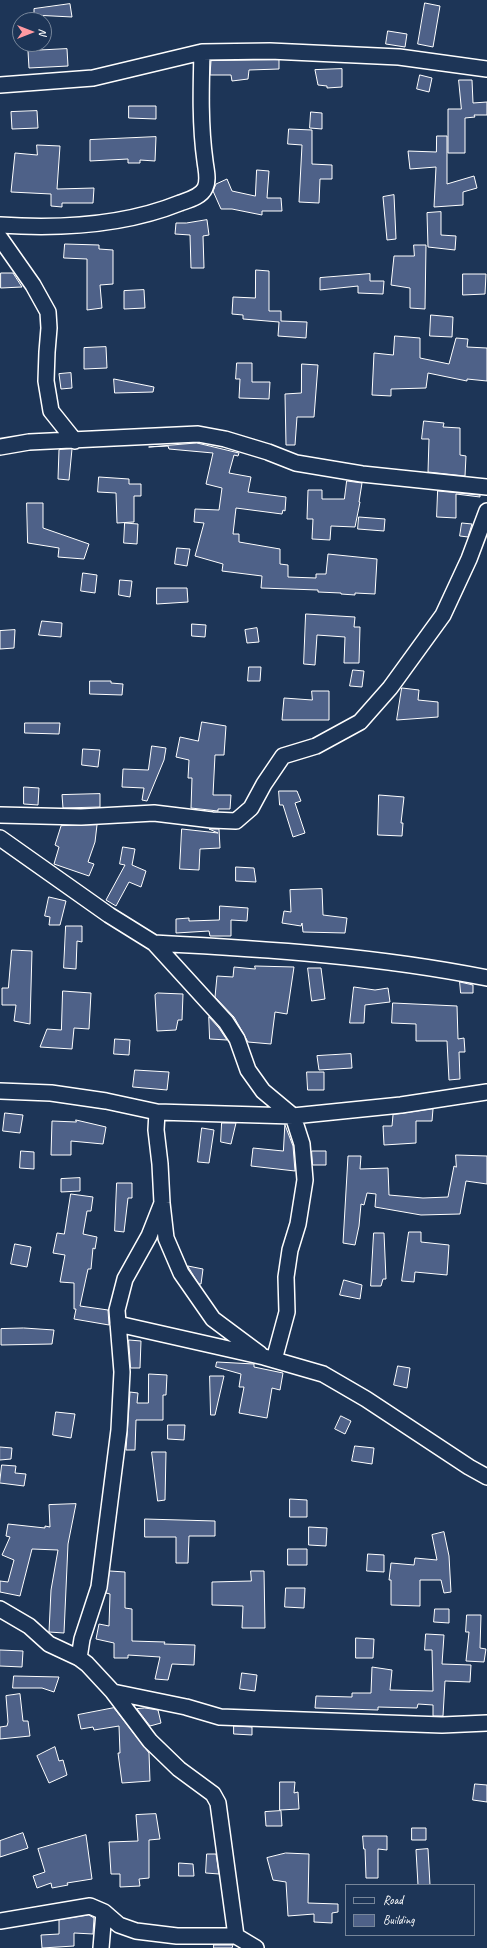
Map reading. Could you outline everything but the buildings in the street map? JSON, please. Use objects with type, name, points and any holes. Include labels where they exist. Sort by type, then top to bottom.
[{"type":"street","points":[[0,85],[93,78],[202,52],[270,51],[399,57],[487,69]]},
{"type":"street","points":[[0,225],[55,227],[124,220],[160,211],[197,196],[205,189],[207,180],[201,132],[202,52]]},
{"type":"street","points":[[0,238],[33,285],[48,312],[49,328],[46,352],[46,381],[51,411],[75,440]]},
{"type":"street","points":[[0,447],[30,442],[198,434],[225,439],[268,452],[296,463],[362,474],[487,487]]},
{"type":"street","points":[[0,815],[81,817],[154,813],[212,820],[236,821],[251,808],[264,784],[283,756],[316,746],[360,722],[390,688],[443,615],[469,559],[487,512]]},
{"type":"street","points":[[0,838],[109,915],[154,943],[226,1022],[237,1039],[248,1070],[263,1091],[293,1116],[302,1144],[305,1180],[298,1224],[290,1250],[286,1277],[287,1312],[269,1359]]},
{"type":"street","points":[[154,943],[300,951],[436,968],[487,978]]},
{"type":"street","points":[[0,1091],[67,1095],[106,1101],[157,1112],[293,1116],[401,1105],[487,1092]]},
{"type":"street","points":[[157,1112],[156,1130],[166,1238],[181,1273],[212,1319],[269,1359]]},
{"type":"street","points":[[79,1658],[82,1639],[100,1587],[119,1430],[122,1372],[117,1310],[125,1278],[149,1236],[162,1203]]},
{"type":"street","points":[[118,1324],[269,1359],[323,1374],[366,1399],[469,1467],[487,1477]]},
{"type":"street","points":[[0,1609],[29,1626],[50,1644],[79,1658],[87,1664],[113,1692],[150,1741],[179,1769],[212,1794],[218,1803],[236,1936]]},
{"type":"street","points":[[113,1692],[186,1707],[220,1717],[442,1725],[487,1723]]},
{"type":"street","points":[[0,1920],[90,1906],[104,1912],[118,1925],[136,1931],[177,1936],[236,1936],[256,1948]]},
{"type":"street","points":[[101,1948],[104,1912]]}]
